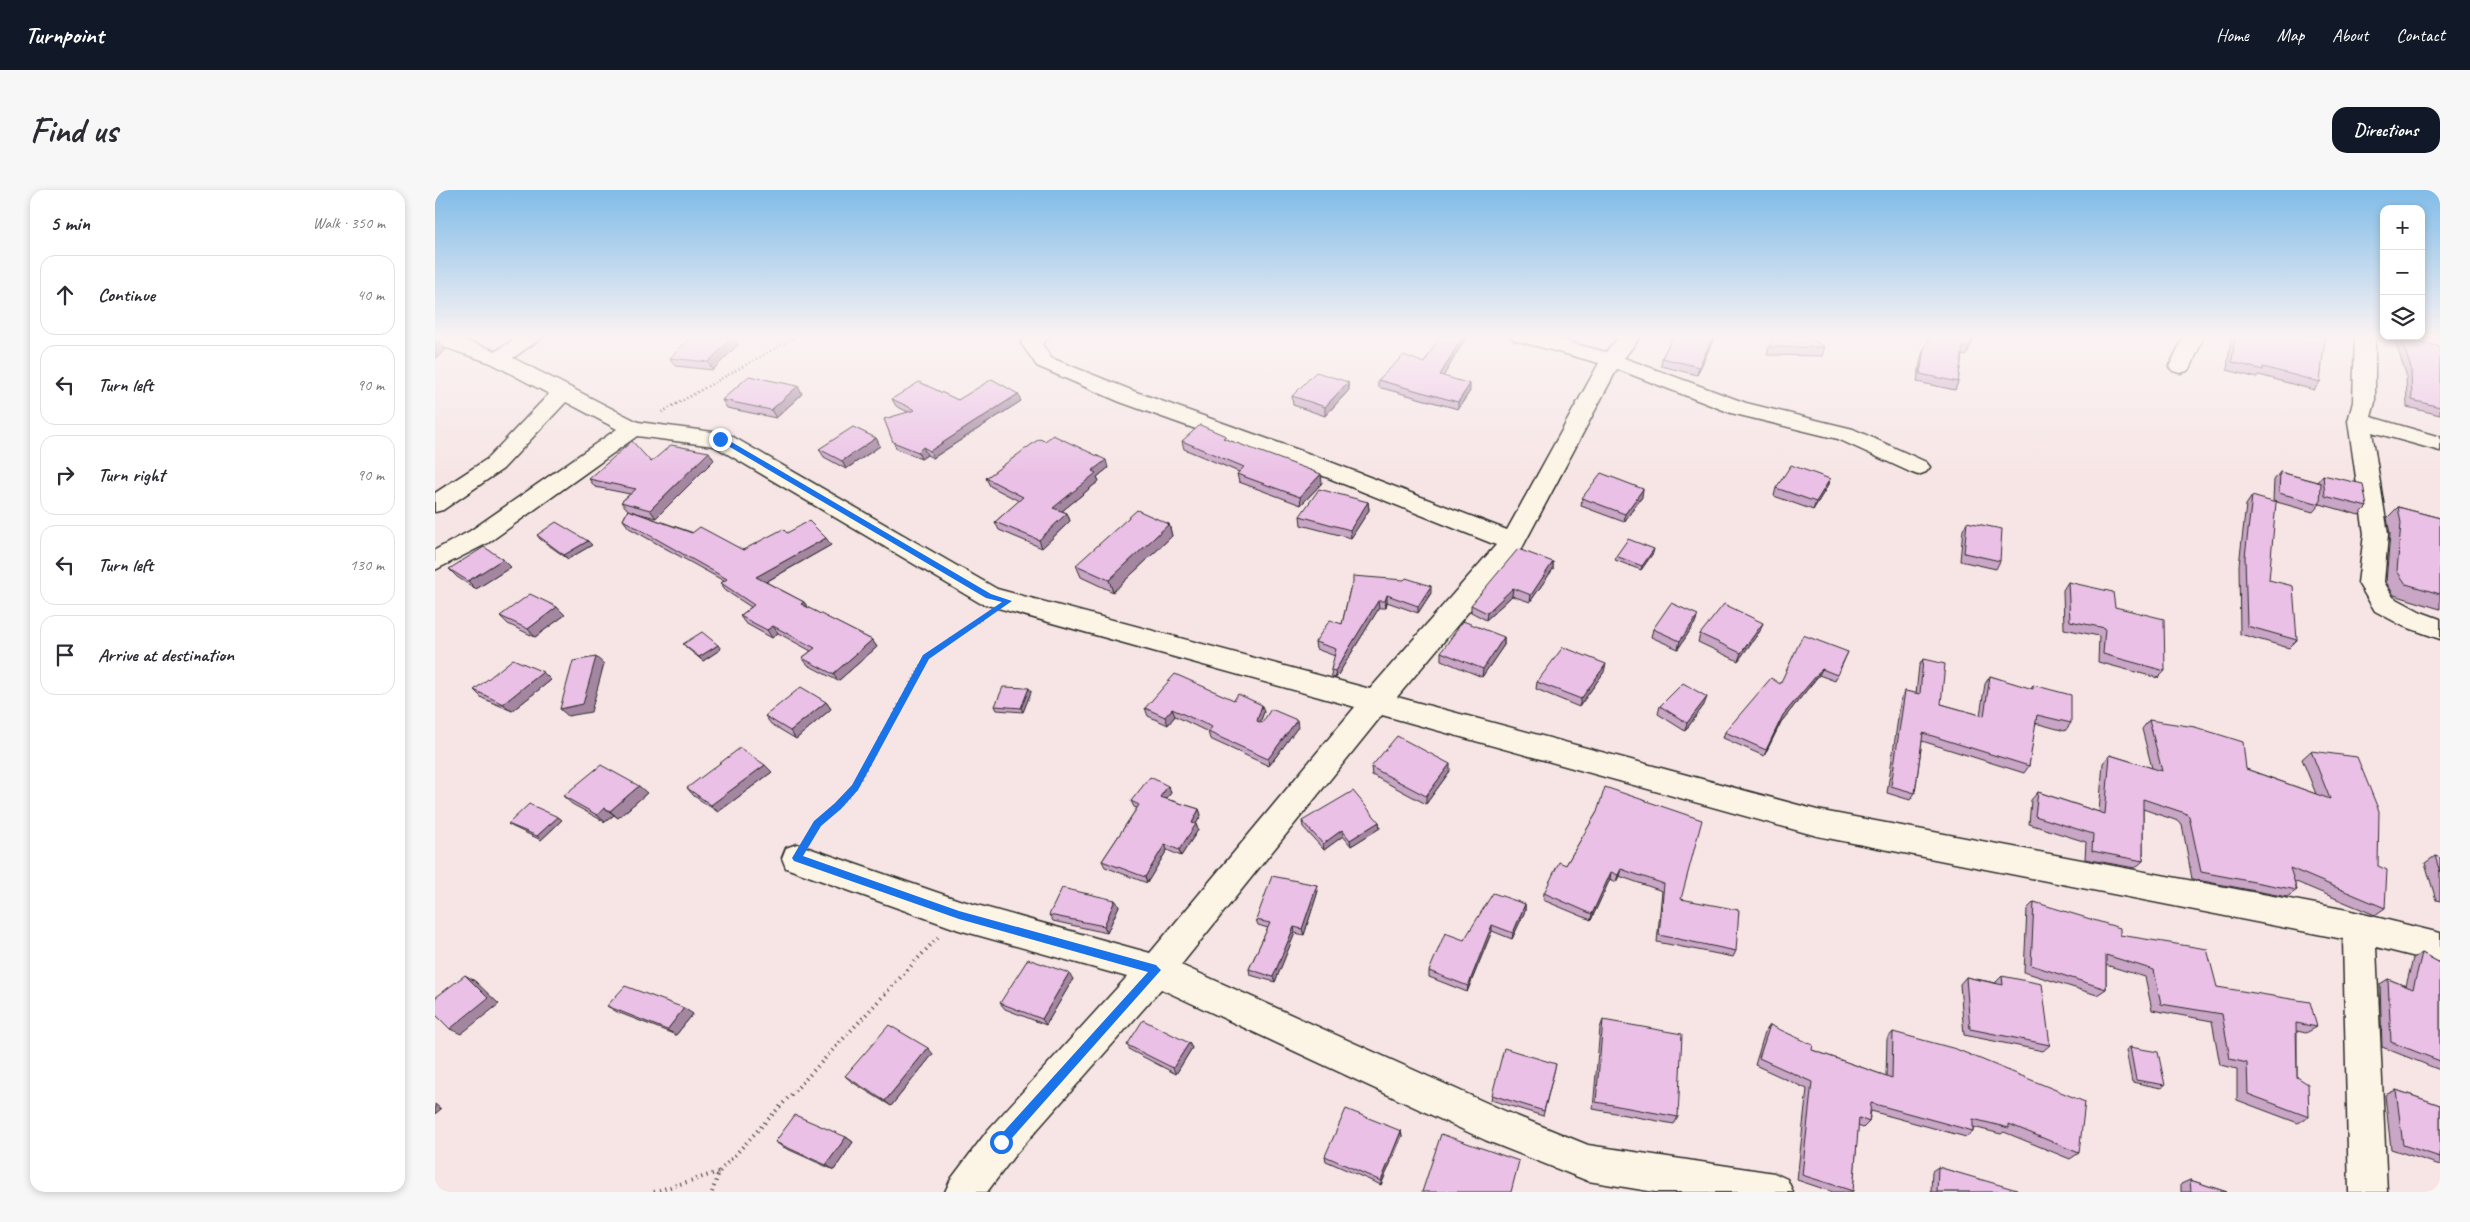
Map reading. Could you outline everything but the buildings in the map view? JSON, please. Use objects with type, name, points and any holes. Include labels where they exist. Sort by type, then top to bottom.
[{"type":"street","points":[[545,383],[633,428],[720,439],[989,596],[1817,824],[2359,928],[2440,948]]},
{"type":"street","points":[[1094,383],[1128,397],[1299,458],[1513,542]]},
{"type":"street","points":[[964,1192],[1001,1142],[1156,970],[1375,703],[1513,542],[1599,383]]},
{"type":"street","points":[[1672,383],[1739,408],[1845,434],[1918,467]]},
{"type":"street","points":[[2364,383],[2364,402],[2359,421],[2376,534],[2371,583],[2384,604],[2412,620],[2440,629]]},
{"type":"street","points":[[435,504],[495,464],[563,392]]},
{"type":"street","points":[[2359,421],[2440,444]]},
{"type":"street","points":[[435,561],[479,537],[633,428]]},
{"type":"street","points":[[797,858],[959,915],[1156,970],[1498,1127],[1588,1163],[1774,1192]]},
{"type":"street","points":[[2359,928],[2368,1192]]},
{"type":"path","points":[[633,428],[714,383]]},
{"type":"path","points":[[797,858],[817,823],[838,806],[855,787],[926,657],[1009,601]]},
{"type":"path","points":[[712,1192],[719,1172],[959,915]]},
{"type":"path","points":[[653,1192],[719,1172]]},
{"type":"route","points":[[720,439],[989,596],[1009,601],[926,657],[855,787],[838,806],[817,823],[797,858],[959,915],[1156,970],[1001,1142]]}]
